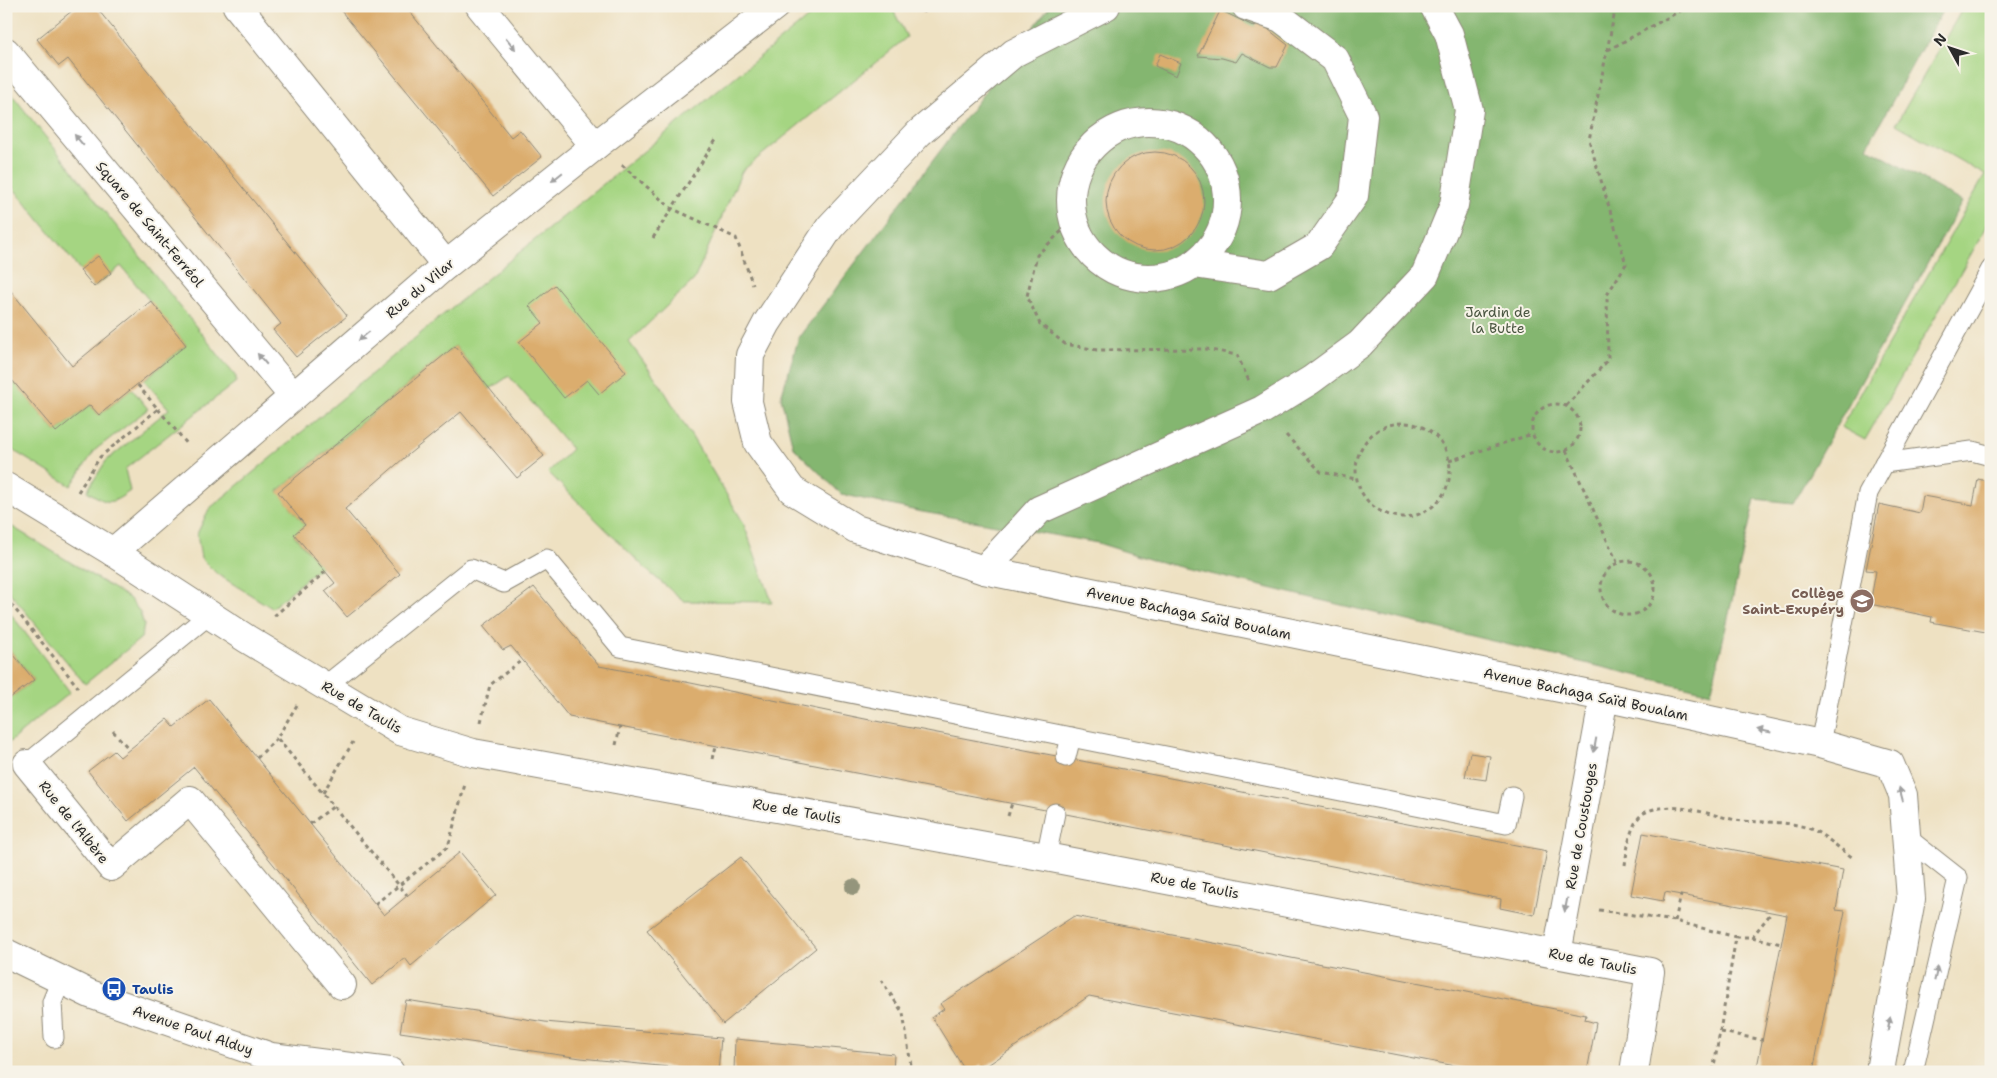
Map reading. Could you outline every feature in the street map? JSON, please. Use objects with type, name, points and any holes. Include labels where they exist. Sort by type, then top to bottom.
[{"type":"street","points":[[236,6],[446,266]]},
{"type":"street","points":[[480,6],[594,146],[775,6]]},
{"type":"street","name":"Avenue Bachaga Saïd Boualam","points":[[1106,6],[1014,53],[919,132],[830,227],[767,323],[750,355],[748,402],[758,442],[792,490],[856,528],[984,570],[1604,697],[1820,744],[1890,764],[1903,795],[1911,899],[1881,1065],[1882,1072]]},
{"type":"street","points":[[1194,264],[1269,275],[1319,246],[1354,196],[1363,116],[1335,59],[1281,18],[1246,6]]},
{"type":"street","points":[[984,570],[1039,510],[1262,410],[1311,380],[1360,344],[1425,275],[1454,205],[1469,110],[1449,34],[1434,6]]},
{"type":"street","name":"Square de Saint-Ferréol","points":[[6,52],[293,396]]},
{"type":"street","points":[[1134,122],[1161,122],[1186,130],[1208,147],[1222,169],[1228,195],[1225,222],[1213,245],[1194,264],[1172,275],[1147,279],[1122,274],[1100,262],[1083,243],[1073,220],[1070,195],[1076,170],[1089,149],[1109,132],[1134,122]]},
{"type":"street","name":"Rue du Vilar","points":[[113,552],[446,266],[594,146]]},
{"type":"street","name":"Rue de Taulis","points":[[6,487],[370,714],[400,731],[473,753],[1046,857],[1650,972],[1634,1072]]},
{"type":"street","name":"Rue de Coustouges","points":[[1557,954],[1604,697]]},
{"type":"street","name":"Rue de l'Albère","points":[[27,764],[110,867],[190,800],[342,985]]},
{"type":"street","name":"Avenue Paul Alduy","points":[[6,953],[90,994],[271,1057],[390,1072]]},
{"type":"lane","points":[[1820,744],[1868,493],[1991,269]]},
{"type":"lane","points":[[1884,463],[1972,452],[1991,456]]},
{"type":"lane","points":[[319,683],[471,569],[504,583],[547,559],[620,648],[1506,824],[1512,796]]},
{"type":"lane","name":"Rue de l'Albère","points":[[27,764],[210,614]]},
{"type":"lane","points":[[1066,757],[1071,737]]},
{"type":"lane","points":[[1046,857],[1055,813]]},
{"type":"lane","points":[[1906,837],[1958,878],[1912,1072]]},
{"type":"lane","points":[[54,1038],[52,1002],[60,980]]},
{"type":"path","points":[[1566,406],[1608,360],[1607,295],[1626,264],[1589,140],[1616,6]]},
{"type":"path","points":[[1608,50],[1689,6]]},
{"type":"path","points":[[653,238],[716,140]]},
{"type":"path","points":[[594,146],[621,165],[671,208],[736,238],[767,323]]},
{"type":"path","points":[[1073,220],[1037,255],[1027,296],[1040,324],[1065,344],[1097,350],[1206,349],[1237,354],[1262,410],[1321,472],[1356,478]]},
{"type":"path","points":[[138,384],[208,470]]},
{"type":"path","points":[[1556,404],[1566,406],[1575,413],[1579,423],[1579,433],[1575,443],[1566,450],[1556,452],[1545,450],[1537,443],[1532,434],[1532,423],[1536,413],[1545,406],[1556,404]]},
{"type":"path","points":[[61,520],[100,457],[158,409]]},
{"type":"path","points":[[1394,423],[1409,423],[1423,427],[1436,435],[1444,447],[1449,461],[1450,476],[1446,490],[1437,502],[1426,511],[1412,517],[1397,517],[1383,513],[1370,504],[1362,493],[1356,478],[1356,464],[1360,450],[1380,428],[1394,423]]},
{"type":"path","points":[[1449,461],[1532,434]]},
{"type":"path","points":[[1566,450],[1617,562]]},
{"type":"path","points":[[1629,560],[1641,563],[1650,572],[1655,583],[1654,595],[1648,606],[1638,614],[1626,616],[1614,612],[1605,604],[1600,592],[1601,580],[1607,570],[1617,562],[1629,560]]},
{"type":"path","points":[[247,639],[325,572]]},
{"type":"path","points":[[6,598],[129,749]]},
{"type":"path","points":[[6,608],[11,604]]},
{"type":"path","points":[[375,904],[448,847],[490,685],[522,660]]},
{"type":"path","points":[[257,758],[277,738],[319,683]]},
{"type":"path","points":[[323,793],[370,714]]},
{"type":"path","points":[[616,745],[620,727]]},
{"type":"path","points":[[277,738],[407,895]]},
{"type":"path","points":[[713,760],[716,746]]},
{"type":"path","points":[[1008,816],[1012,804]]},
{"type":"path","points":[[310,824],[334,806]]},
{"type":"path","points":[[1625,865],[1632,829],[1642,813],[1657,808],[1695,809],[1723,818],[1742,821],[1792,824],[1817,832],[1852,857]]},
{"type":"path","points":[[1675,921],[1682,895]]},
{"type":"path","points":[[1566,905],[1675,921],[1736,937],[1752,937],[1781,944]]},
{"type":"path","points":[[1752,937],[1772,912]]},
{"type":"path","points":[[1712,1072],[1721,1032],[1736,937]]},
{"type":"path","points":[[881,980],[903,1013],[912,1072]]},
{"type":"path","points":[[1721,1032],[1763,1040]]},
{"type":"path","points":[[1988,1072],[1991,1061]]},
{"type":"green space","points":[[822,6],[891,6],[907,37],[742,171],[694,280],[629,342],[662,387],[743,522],[772,602],[684,601],[649,572],[548,472],[572,449],[509,376],[490,389],[455,346],[278,491],[305,525],[294,535],[321,566],[272,608],[217,574],[201,558],[197,534],[209,509],[450,309]]},
{"type":"green space","name":"Jardin de la Butte","points":[[1050,6],[1945,6],[1867,147],[1962,202],[1793,503],[1755,499],[1711,693],[1152,560],[1098,543],[917,511],[841,494],[793,447],[781,397],[799,337]]},
{"type":"green space","points":[[1964,6],[1991,6],[1991,219],[1865,440],[1841,427],[1985,175],[1896,124]]},
{"type":"green space","points":[[6,87],[236,377],[236,382],[125,469],[130,491],[113,501],[104,501],[87,491],[106,461],[169,409],[144,380],[186,345],[121,266],[94,287],[6,179]]},
{"type":"green space","points":[[15,383],[56,432],[90,405],[99,415],[132,389],[148,409],[95,450],[71,486],[6,446],[6,390]]},
{"type":"green space","points":[[6,523],[129,598],[140,612],[144,625],[141,638],[85,684],[6,588]]},
{"type":"green space","points":[[11,614],[70,692],[6,745],[6,701],[34,680],[6,645],[6,617]]},
{"type":"building","points":[[78,6],[95,6],[347,316],[296,357],[273,330],[281,324],[68,59],[59,66],[37,39]]},
{"type":"building","points":[[337,6],[405,6],[511,137],[520,130],[542,157],[493,196]]},
{"type":"building","points":[[919,6],[935,6],[923,13]]},
{"type":"building","points":[[1220,11],[1255,27],[1258,21],[1288,45],[1277,67],[1270,67],[1242,53],[1236,62],[1222,58],[1198,56]]},
{"type":"building","points":[[1160,54],[1181,63],[1176,76],[1155,66]]},
{"type":"building","points":[[1155,152],[1174,155],[1190,166],[1201,182],[1204,201],[1201,220],[1190,236],[1174,247],[1155,250],[1136,247],[1120,236],[1109,220],[1106,201],[1109,182],[1120,166],[1136,155]]},
{"type":"building","points":[[98,256],[111,273],[94,287],[80,270]]},
{"type":"building","points":[[6,285],[72,366],[151,301],[186,345],[99,415],[90,405],[56,432],[6,373]]},
{"type":"building","points":[[555,285],[626,372],[599,394],[587,380],[564,398],[519,342],[543,323],[529,306]]},
{"type":"building","points":[[455,346],[544,456],[517,478],[461,412],[404,458],[345,509],[400,574],[347,617],[325,591],[335,583],[294,534],[305,525],[278,492]]},
{"type":"building","points":[[1978,479],[1991,482],[1991,633],[1931,622],[1932,617],[1870,604],[1876,571],[1866,570],[1879,504],[1920,513],[1923,496],[1973,505]]},
{"type":"building","points":[[534,587],[599,666],[1547,851],[1534,915],[1500,908],[1501,899],[569,717],[511,646],[503,650],[483,626]]},
{"type":"building","points":[[6,645],[34,680],[6,701]]},
{"type":"building","points":[[209,699],[384,915],[460,852],[496,895],[411,966],[405,958],[372,985],[194,767],[128,821],[88,771],[114,751],[120,757],[167,719],[174,727]]},
{"type":"building","points":[[1470,753],[1490,756],[1486,780],[1465,777]]},
{"type":"building","points":[[1643,833],[1843,870],[1836,910],[1845,911],[1813,1072],[1756,1072],[1787,915],[1665,892],[1663,901],[1631,895]]},
{"type":"building","points":[[741,857],[816,948],[723,1024],[647,930]]},
{"type":"building","points":[[1074,916],[1586,1015],[1585,1020],[1596,1023],[1587,1072],[1487,1072],[1089,996],[982,1069],[981,1064],[971,1072],[966,1072],[932,1017],[944,1009],[940,1004]]},
{"type":"building","points":[[406,1000],[545,1022],[721,1038],[718,1072],[581,1058],[400,1032]]},
{"type":"building","points":[[735,1039],[894,1054],[893,1072],[734,1072]]},
{"type":"place","name":"Collège Saint-Exupéry","points":[[1862,601]]},
{"type":"place","name":"Taulis","points":[[114,989]]}]
